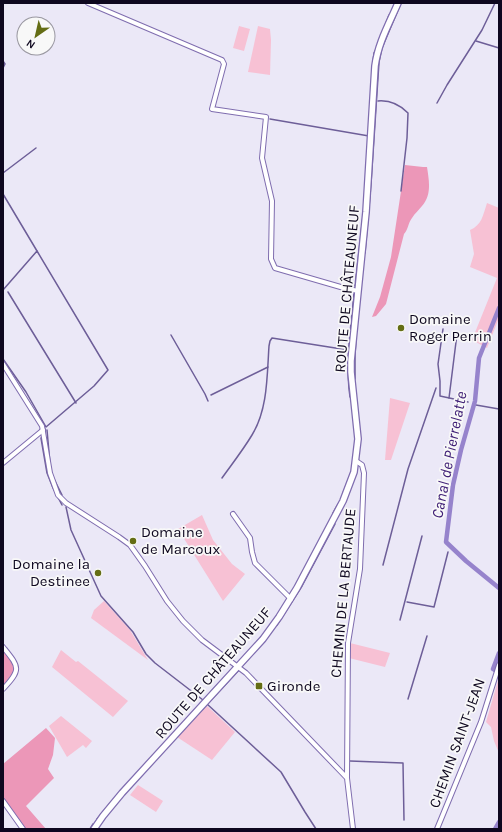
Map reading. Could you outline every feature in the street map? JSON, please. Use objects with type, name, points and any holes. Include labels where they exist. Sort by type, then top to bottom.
[{"type":"main road","name":"ROUTE DE CHÂTEAUNEUF","points":[[94,829],[122,793],[263,639],[291,599],[352,481],[356,461],[358,428],[351,372],[353,336],[367,190],[376,57],[398,3]]},
{"type":"street","points":[[88,3],[222,60],[224,64],[212,109],[266,117],[262,158],[272,201],[272,264],[275,268],[358,291]]},
{"type":"street","points":[[3,364],[35,414],[43,430],[50,473],[58,495],[66,503],[130,545],[167,601],[183,621],[202,640],[239,666],[347,778]]},
{"type":"street","points":[[3,463],[43,430]]},
{"type":"street","name":"CHEMIN DE LA BERTAUDE","points":[[354,829],[347,778],[348,643],[360,569],[364,473],[362,465],[356,461]]},
{"type":"street","points":[[233,514],[250,538],[255,564],[291,599]]},
{"type":"street","points":[[3,647],[17,667],[16,673],[3,689]]},
{"type":"street","name":"CHEMIN SAINT-JEAN","points":[[437,829],[482,722],[498,667]]},
{"type":"street","points":[[3,801],[23,829]]},
{"type":"shaded area","points":[[239,26],[250,29],[244,51],[233,48]]},
{"type":"shaded area","points":[[258,26],[270,29],[270,75],[248,72]]},
{"type":"shaded area","points":[[405,165],[427,167],[429,192],[425,202],[414,215],[404,234],[386,304],[376,316],[372,317],[380,297],[391,257]]},
{"type":"shaded area","points":[[487,203],[499,208],[499,318],[487,348],[472,340],[497,278],[470,267],[474,254],[470,230],[480,222]]},
{"type":"shaded area","points":[[390,398],[410,403],[391,460],[385,460]]},
{"type":"shaded area","points":[[202,515],[213,540],[232,564],[245,574],[223,601],[178,529]]},
{"type":"shaded area","points":[[104,601],[130,630],[148,660],[91,618],[94,610]]},
{"type":"shaded area","points":[[350,643],[390,653],[385,667],[349,658]]},
{"type":"shaded area","points":[[61,650],[76,662],[78,661],[128,701],[113,717],[52,667]]},
{"type":"shaded area","points":[[3,651],[14,663],[14,671],[3,686]]},
{"type":"shaded area","points":[[499,677],[499,753],[494,741],[491,727],[486,722]]},
{"type":"shaded area","points":[[207,706],[235,732],[212,760],[177,737]]},
{"type":"shaded area","points":[[61,716],[92,741],[86,748],[83,745],[67,757],[49,726]]},
{"type":"shaded area","points":[[46,728],[55,738],[53,755],[48,769],[54,778],[26,806],[46,829],[26,829],[3,797],[3,764]]},
{"type":"shaded area","points":[[138,785],[163,801],[156,812],[130,795]]},
{"type":"waterway","points":[[365,253],[379,62],[382,48],[401,3]]},
{"type":"waterway","points":[[437,103],[482,30],[495,3]]},
{"type":"waterway","points":[[386,23],[389,15]]},
{"type":"waterway","points":[[476,41],[499,48]]},
{"type":"waterway","points":[[373,62],[374,53],[377,47]]},
{"type":"waterway","points":[[3,61],[5,64],[3,68]]},
{"type":"waterway","points":[[378,101],[394,103],[408,113],[407,138],[401,191]]},
{"type":"waterway","points":[[270,119],[369,136]]},
{"type":"waterway","points":[[3,173],[36,148]]},
{"type":"waterway","points":[[3,194],[37,251]]},
{"type":"waterway","points":[[355,286],[364,207]]},
{"type":"waterway","points":[[3,290],[37,251],[108,370],[94,386],[46,427],[26,392],[3,359]]},
{"type":"waterway","points":[[8,292],[76,403]]},
{"type":"waterway","points":[[350,397],[348,358],[354,293]]},
{"type":"waterway","name":"Canal de Pierrelatte","points":[[499,308],[479,358],[475,401],[453,485],[446,542],[466,561],[499,588]]},
{"type":"waterway","points":[[443,329],[438,364],[440,396],[468,402]]},
{"type":"waterway","points":[[449,398],[457,334]]},
{"type":"waterway","points":[[171,335],[208,401]]},
{"type":"waterway","points":[[222,478],[252,435],[261,414],[266,392],[269,346],[272,338],[348,350]]},
{"type":"waterway","points":[[355,379],[356,340]]},
{"type":"waterway","points":[[211,395],[268,367]]},
{"type":"waterway","points":[[383,565],[408,469],[436,388]]},
{"type":"waterway","points":[[476,405],[499,409]]},
{"type":"waterway","points":[[47,430],[50,464]]},
{"type":"waterway","points":[[355,434],[355,444]]},
{"type":"waterway","points":[[41,438],[47,473],[62,505]]},
{"type":"waterway","points":[[343,493],[352,470]]},
{"type":"waterway","points":[[54,479],[62,495]]},
{"type":"waterway","points":[[333,513],[338,504]]},
{"type":"waterway","points":[[66,507],[71,530],[101,596],[133,632],[146,654],[155,663],[203,700]]},
{"type":"waterway","points":[[277,625],[302,586],[335,524]]},
{"type":"waterway","points":[[400,620],[422,536]]},
{"type":"waterway","points":[[407,602],[434,607],[448,552]]},
{"type":"waterway","points":[[255,644],[263,635]]},
{"type":"waterway","points":[[408,699],[427,636]]},
{"type":"waterway","points":[[243,665],[258,648]]},
{"type":"waterway","name":"Canal de Pierrelatte","points":[[499,653],[493,669],[499,673]]},
{"type":"waterway","points":[[200,712],[239,670]]},
{"type":"waterway","points":[[168,739],[219,683]]},
{"type":"waterway","points":[[207,704],[281,772],[316,829]]},
{"type":"waterway","points":[[350,761],[403,763],[404,820]]},
{"type":"waterway","points":[[97,819],[112,801]]},
{"type":"waterway","name":"Canal de Pierrelatte","points":[[495,829],[499,822]]},
{"type":"waterway","points":[[90,829],[93,824]]},
{"type":"place","name":"Domaine Roger Perrin","points":[[401,328]]},
{"type":"place","name":"Domaine de Marcoux","points":[[133,541]]},
{"type":"place","name":"Domaine la Destinee","points":[[98,573]]},
{"type":"place","name":"Gironde","points":[[259,686]]}]
